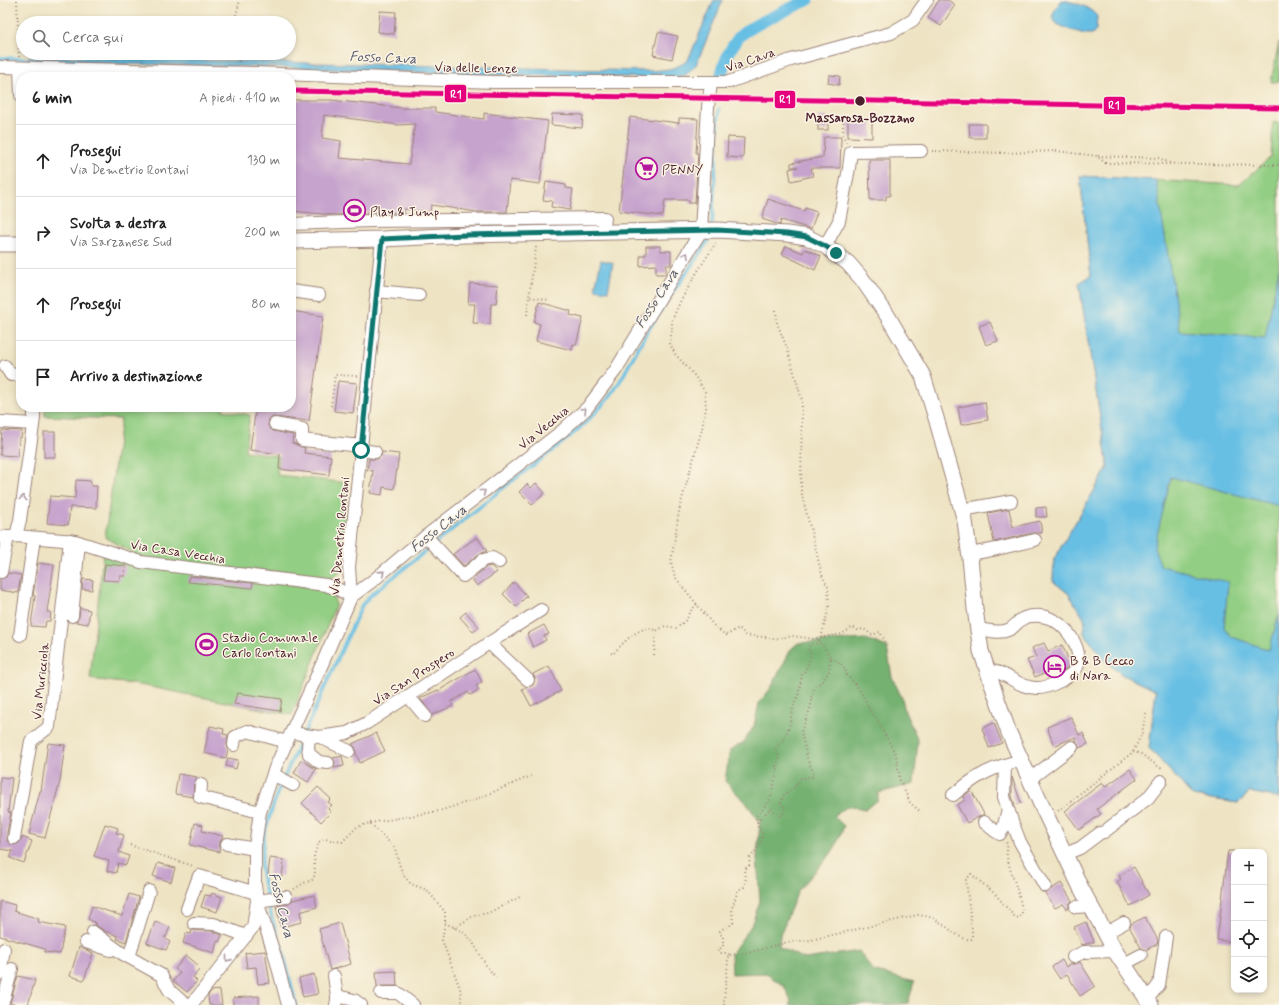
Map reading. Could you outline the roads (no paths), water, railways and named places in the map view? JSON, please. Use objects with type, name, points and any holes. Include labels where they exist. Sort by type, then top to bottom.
[{"type":"main road","points":[[296,241],[434,236],[711,231],[787,234],[807,237],[825,246],[848,263],[862,279],[887,315],[922,376],[936,418],[965,521],[981,651],[1009,732],[1048,820],[1091,906],[1116,951],[1149,1002]]},
{"type":"main road","points":[[0,244],[16,244]]},
{"type":"street","name":"Via Cava","points":[[711,83],[729,82],[791,60],[891,33],[913,20],[927,0]]},
{"type":"street","name":"Via delle Lenze","points":[[0,68],[207,72]]},
{"type":"street","points":[[20,68],[20,72]]},
{"type":"street","name":"Via delle Lenze","points":[[296,75],[494,82],[711,83]]},
{"type":"street","points":[[711,83],[708,107],[711,231]]},
{"type":"street","points":[[825,246],[839,221],[851,152],[921,151]]},
{"type":"street","points":[[296,224],[372,220],[605,218],[604,233]]},
{"type":"street","name":"Via Vecchia","points":[[351,597],[375,579],[431,542],[562,432],[587,408],[615,371],[711,231]]},
{"type":"street","name":"Via Demetrio Rontani","points":[[288,1005],[262,898],[255,885],[255,849],[260,812],[283,779],[302,736],[351,597],[349,567],[382,239]]},
{"type":"street","points":[[376,291],[419,295]]},
{"type":"street","points":[[296,292],[319,295]]},
{"type":"street","points":[[5,366],[11,375],[16,375]]},
{"type":"street","points":[[1,572],[8,536],[20,520],[34,412]]},
{"type":"street","points":[[1,422],[33,424]]},
{"type":"street","points":[[275,424],[302,429],[302,440],[362,448],[375,452]]},
{"type":"street","points":[[962,510],[1011,501]]},
{"type":"street","name":"Via Casa Vecchia","points":[[8,536],[74,541],[140,562],[326,585],[338,589],[351,597]]},
{"type":"street","points":[[20,635],[34,538]]},
{"type":"street","points":[[970,554],[1035,540]]},
{"type":"street","points":[[72,616],[74,541]]},
{"type":"street","name":"Via Muricciola","points":[[14,838],[31,741],[49,727],[74,541]]},
{"type":"street","points":[[431,542],[463,576],[483,560],[492,558],[499,562]]},
{"type":"street","name":"Via San Prospero","points":[[302,736],[347,733],[367,723],[541,610]]},
{"type":"street","points":[[978,628],[994,632],[1007,631],[1023,618],[1032,616],[1047,617],[1056,621],[1066,630],[1074,641],[1077,654],[1078,664],[1075,671],[1046,687],[1035,688],[1022,685],[1002,674],[987,670]]},
{"type":"street","points":[[489,643],[528,680]]},
{"type":"street","points":[[408,696],[425,716]]},
{"type":"street","points":[[234,745],[235,737],[248,731],[302,736],[349,751]]},
{"type":"street","points":[[302,736],[308,748],[309,754],[319,762],[328,763]]},
{"type":"street","points":[[1030,779],[1072,748]]},
{"type":"street","points":[[953,795],[968,783],[991,769],[1022,760]]},
{"type":"street","points":[[1005,765],[1004,797],[1020,842],[1045,886]]},
{"type":"street","points":[[1065,854],[1080,848],[1100,833],[1104,832],[1148,798],[1162,775]]},
{"type":"street","points":[[201,785],[200,797],[260,812]]},
{"type":"street","points":[[984,822],[1000,834],[1003,829],[1008,808]]},
{"type":"street","points":[[227,844],[255,849]]},
{"type":"street","points":[[187,909],[199,876],[262,898],[286,897]]},
{"type":"street","points":[[126,956],[149,891]]},
{"type":"street","points":[[191,1005],[253,927],[262,898]]},
{"type":"street","points":[[1076,907],[1091,906]]},
{"type":"street","points":[[194,923],[214,924],[246,936]]},
{"type":"street","points":[[1106,933],[1124,923]]},
{"type":"street","points":[[89,937],[161,975],[169,990],[186,1005]]},
{"type":"street","points":[[1149,1002],[1159,985],[1166,937]]},
{"type":"street","points":[[0,974],[4,949]]},
{"type":"street","points":[[1073,958],[1084,952],[1116,951]]},
{"type":"street","points":[[1124,964],[1141,954]]},
{"type":"street","points":[[2,1005],[12,969]]},
{"type":"street","points":[[334,976],[336,1001],[354,1000],[361,1005]]},
{"type":"street","points":[[381,993],[398,993],[413,1005]]},
{"type":"water","points":[[714,0],[723,0],[696,65],[686,75],[673,78],[30,62],[30,60],[194,60],[648,71],[674,68],[688,60]]},
{"type":"water","points":[[1062,0],[1077,3],[1097,16],[1096,30],[1092,34],[1085,34],[1068,29],[1055,23],[1052,17]]},
{"type":"water","points":[[1080,176],[1156,180],[1180,331],[1265,338],[1279,269],[1279,506],[1171,477],[1154,548],[1161,566],[1228,582],[1224,628],[1232,637],[1269,650],[1279,615],[1279,798],[1250,792],[1238,803],[1193,796],[1149,748],[1156,691],[1123,675],[1105,661],[1084,633],[1085,620],[1069,594],[1053,581],[1054,559],[1108,467],[1079,283],[1091,276]]},
{"type":"water","points":[[601,260],[613,263],[608,291],[595,289]]},
{"type":"waterway","points":[[721,76],[728,55],[739,37],[744,32],[761,22],[808,0]]},
{"type":"waterway","name":"Fosso Cava","points":[[0,58],[16,58]]},
{"type":"waterway","name":"Fosso Cava","points":[[712,226],[719,109]]},
{"type":"waterway","name":"Fosso Cava","points":[[296,1005],[284,954],[272,919],[264,885],[261,868],[264,834],[278,791],[362,605],[372,594],[507,485],[559,446],[595,413],[617,387],[649,328],[711,234]]},
{"type":"place","name":"Massarosa-Bozzano","points":[[860,101]]},
{"type":"place","name":"PENNY","points":[[647,169]]},
{"type":"place","name":"Play & Jump","points":[[354,211]]},
{"type":"place","name":"Stadio Comunale Carlo Rontani","points":[[207,644]]},
{"type":"place","name":"B & B Cecco di Nara","points":[[1055,667]]}]
